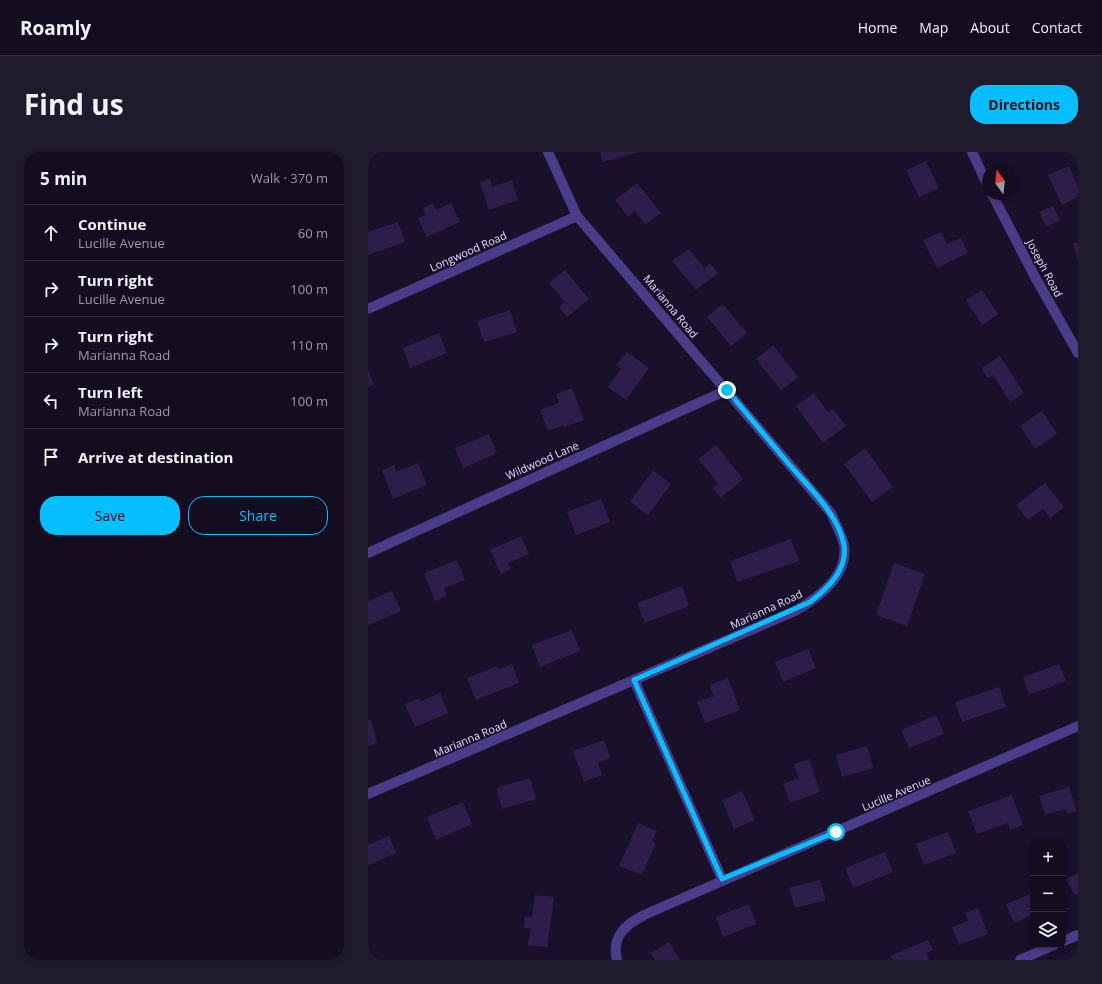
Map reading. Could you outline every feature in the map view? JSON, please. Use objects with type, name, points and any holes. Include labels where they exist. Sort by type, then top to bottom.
[{"type":"street","name":"Marianna Road","points":[[368,794],[634,680],[810,602],[824,592],[835,579],[842,563],[844,545],[831,513],[578,216],[548,152]]},
{"type":"street","points":[[972,152],[982,173]]},
{"type":"street","name":"Joseph Road","points":[[995,200],[1035,277],[1078,353]]},
{"type":"street","name":"Longwood Road","points":[[368,309],[578,216]]},
{"type":"street","name":"Wildwood Lane","points":[[368,552],[727,390]]},
{"type":"street","points":[[634,680],[722,879]]},
{"type":"street","name":"Lucille Avenue","points":[[617,960],[615,952],[616,940],[630,923],[644,915],[722,879],[836,832],[1078,726]]},
{"type":"street","points":[[1066,940],[1078,935]]},
{"type":"street","points":[[1020,960],[1047,948]]},
{"type":"building","points":[[600,152],[639,152],[603,162]]},
{"type":"building","points":[[926,161],[939,188],[919,197],[906,170]]},
{"type":"building","points":[[1069,166],[1078,187],[1078,197],[1062,205],[1048,175]]},
{"type":"building","points":[[490,179],[492,187],[512,180],[518,200],[489,210],[480,182]]},
{"type":"building","points":[[637,183],[661,213],[645,225],[635,211],[628,217],[615,200]]},
{"type":"building","points":[[433,203],[436,210],[451,203],[460,222],[427,237],[418,218],[426,215],[423,208]]},
{"type":"building","points":[[1053,206],[1060,220],[1046,227],[1039,212]]},
{"type":"building","points":[[398,222],[405,242],[368,255],[368,232]]},
{"type":"building","points":[[941,232],[947,244],[961,238],[968,253],[937,268],[923,240]]},
{"type":"building","points":[[1078,242],[1078,259],[1073,243]]},
{"type":"building","points":[[689,249],[704,268],[710,263],[718,273],[696,290],[672,261]]},
{"type":"building","points":[[565,270],[589,299],[567,317],[559,307],[565,302],[549,283]]},
{"type":"building","points":[[982,290],[998,314],[982,325],[966,300]]},
{"type":"building","points":[[723,304],[747,333],[731,346],[707,317]]},
{"type":"building","points":[[510,310],[517,332],[484,342],[477,321]]},
{"type":"building","points":[[439,333],[447,353],[410,368],[403,348]]},
{"type":"building","points":[[773,345],[798,377],[781,390],[756,359]]},
{"type":"building","points":[[627,352],[649,368],[626,400],[608,387],[621,369],[616,365]]},
{"type":"building","points":[[1000,356],[1024,393],[1010,402],[993,375],[988,378],[981,368]]},
{"type":"building","points":[[368,370],[374,384],[368,387]]},
{"type":"building","points":[[572,388],[584,420],[564,427],[563,425],[548,431],[540,410],[559,403],[556,394]]},
{"type":"building","points":[[814,393],[828,412],[833,409],[846,426],[823,443],[796,406]]},
{"type":"building","points":[[1042,411],[1057,434],[1035,449],[1020,426]]},
{"type":"building","points":[[489,434],[497,453],[463,468],[455,448]]},
{"type":"building","points":[[716,445],[743,479],[721,498],[713,488],[718,483],[698,459]]},
{"type":"building","points":[[865,448],[893,487],[872,502],[844,464]]},
{"type":"building","points":[[418,463],[427,485],[393,499],[382,470],[394,465],[396,472]]},
{"type":"building","points":[[653,470],[671,484],[648,515],[630,502]]},
{"type":"building","points":[[1045,483],[1064,507],[1050,518],[1043,509],[1028,520],[1016,505]]},
{"type":"building","points":[[601,499],[610,522],[576,535],[567,512]]},
{"type":"building","points":[[521,536],[529,554],[508,563],[511,569],[501,574],[490,550]]},
{"type":"building","points":[[791,539],[799,561],[737,582],[730,561]]},
{"type":"building","points":[[457,560],[465,580],[444,588],[447,596],[435,601],[424,573]]},
{"type":"building","points":[[894,563],[925,574],[907,626],[876,615]]},
{"type":"building","points":[[682,586],[689,606],[645,623],[637,603]]},
{"type":"building","points":[[392,591],[401,611],[368,625],[368,601]]},
{"type":"building","points":[[572,630],[580,651],[540,667],[532,645]]},
{"type":"building","points":[[808,649],[816,668],[783,682],[775,662]]},
{"type":"building","points":[[512,664],[519,683],[476,700],[467,678],[497,666],[499,669]]},
{"type":"building","points":[[1059,664],[1066,681],[1029,695],[1023,677]]},
{"type":"building","points":[[728,678],[740,710],[705,723],[697,702],[714,696],[709,685]]},
{"type":"building","points":[[999,687],[1006,707],[962,722],[955,702]]},
{"type":"building","points":[[440,693],[448,713],[415,727],[405,704],[420,698],[421,701]]},
{"type":"building","points":[[936,715],[944,734],[909,748],[901,730]]},
{"type":"building","points":[[368,720],[371,720],[377,743],[368,746]]},
{"type":"building","points":[[604,740],[611,758],[598,763],[602,775],[584,782],[573,751]]},
{"type":"building","points":[[867,746],[873,768],[842,777],[836,755]]},
{"type":"building","points":[[809,759],[820,792],[790,803],[783,784],[799,778],[794,764]]},
{"type":"building","points":[[530,778],[536,799],[502,809],[496,788]]},
{"type":"building","points":[[1069,787],[1077,811],[1067,814],[1065,809],[1045,815],[1039,796]]},
{"type":"building","points":[[742,791],[755,820],[734,829],[722,800]]},
{"type":"building","points":[[1012,795],[1023,825],[1010,830],[1008,823],[977,834],[968,811]]},
{"type":"building","points":[[463,802],[472,824],[436,840],[427,817]]},
{"type":"building","points":[[638,823],[657,831],[652,841],[656,843],[642,875],[619,866]]},
{"type":"building","points":[[948,832],[956,853],[924,865],[916,844]]},
{"type":"building","points":[[389,836],[396,853],[368,865],[368,845]]},
{"type":"building","points":[[885,852],[893,872],[853,888],[845,868]]},
{"type":"building","points":[[1078,873],[1078,894],[1074,895],[1066,879]]},
{"type":"building","points":[[820,880],[826,900],[795,908],[789,888]]},
{"type":"building","points":[[1030,894],[1030,916],[1014,923],[1006,904]]},
{"type":"building","points":[[535,895],[554,897],[547,947],[528,945],[531,928],[524,928],[525,916],[532,917]]},
{"type":"building","points":[[749,904],[756,924],[723,937],[716,917]]},
{"type":"building","points":[[978,908],[988,934],[959,945],[952,927],[968,921],[965,913]]},
{"type":"building","points":[[928,940],[933,950],[926,953],[929,960],[892,960],[890,956]]},
{"type":"building","points":[[669,942],[680,960],[655,960],[650,953]]},
{"type":"route","points":[[727,390],[831,513],[844,545],[842,563],[835,579],[824,592],[810,602],[795,610],[634,680],[722,879],[836,832]]}]
